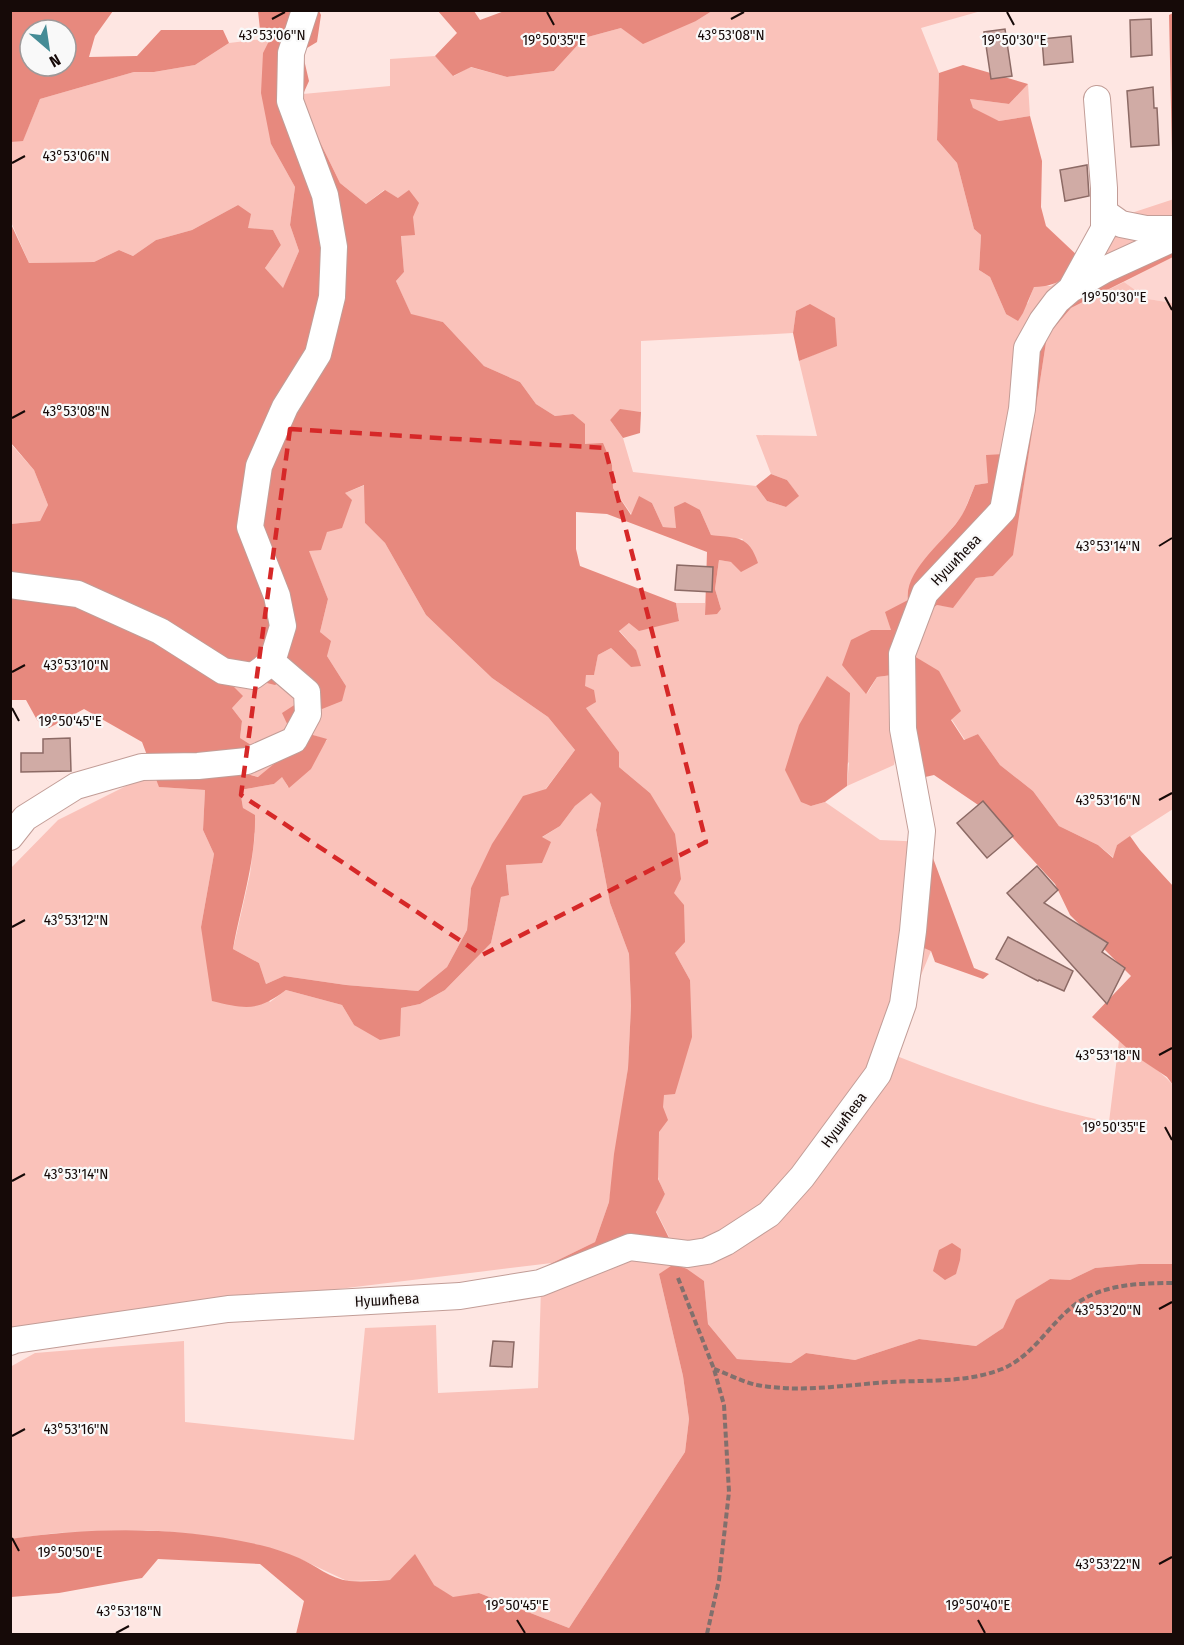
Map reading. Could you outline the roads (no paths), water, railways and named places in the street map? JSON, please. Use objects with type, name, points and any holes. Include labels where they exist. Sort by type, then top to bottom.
[{"type":"street","points":[[10,585],[78,594],[160,631],[223,671],[253,676],[272,662],[283,626],[277,596],[250,527],[259,466],[285,407],[318,354],[332,297],[334,247],[325,195],[290,101],[291,53],[305,10]]},
{"type":"street","name":"Нушићева","points":[[1071,289],[1104,229],[1104,188],[1097,99]]},
{"type":"street","points":[[1104,212],[1121,224],[1146,229],[1173,230]]},
{"type":"street","name":"Нушићева","points":[[10,1342],[228,1309],[460,1296],[540,1283],[630,1247],[688,1254],[707,1251],[726,1242],[769,1214],[802,1177],[878,1074],[903,1004],[913,931],[922,831],[903,729],[902,654],[925,593],[1003,510],[1022,409],[1027,348],[1042,321],[1057,301],[1071,289],[1104,270],[1173,238]]},
{"type":"street","points":[[10,837],[25,818],[76,786],[142,767],[198,766],[247,761],[294,740],[308,714],[307,692],[272,662]]}]
